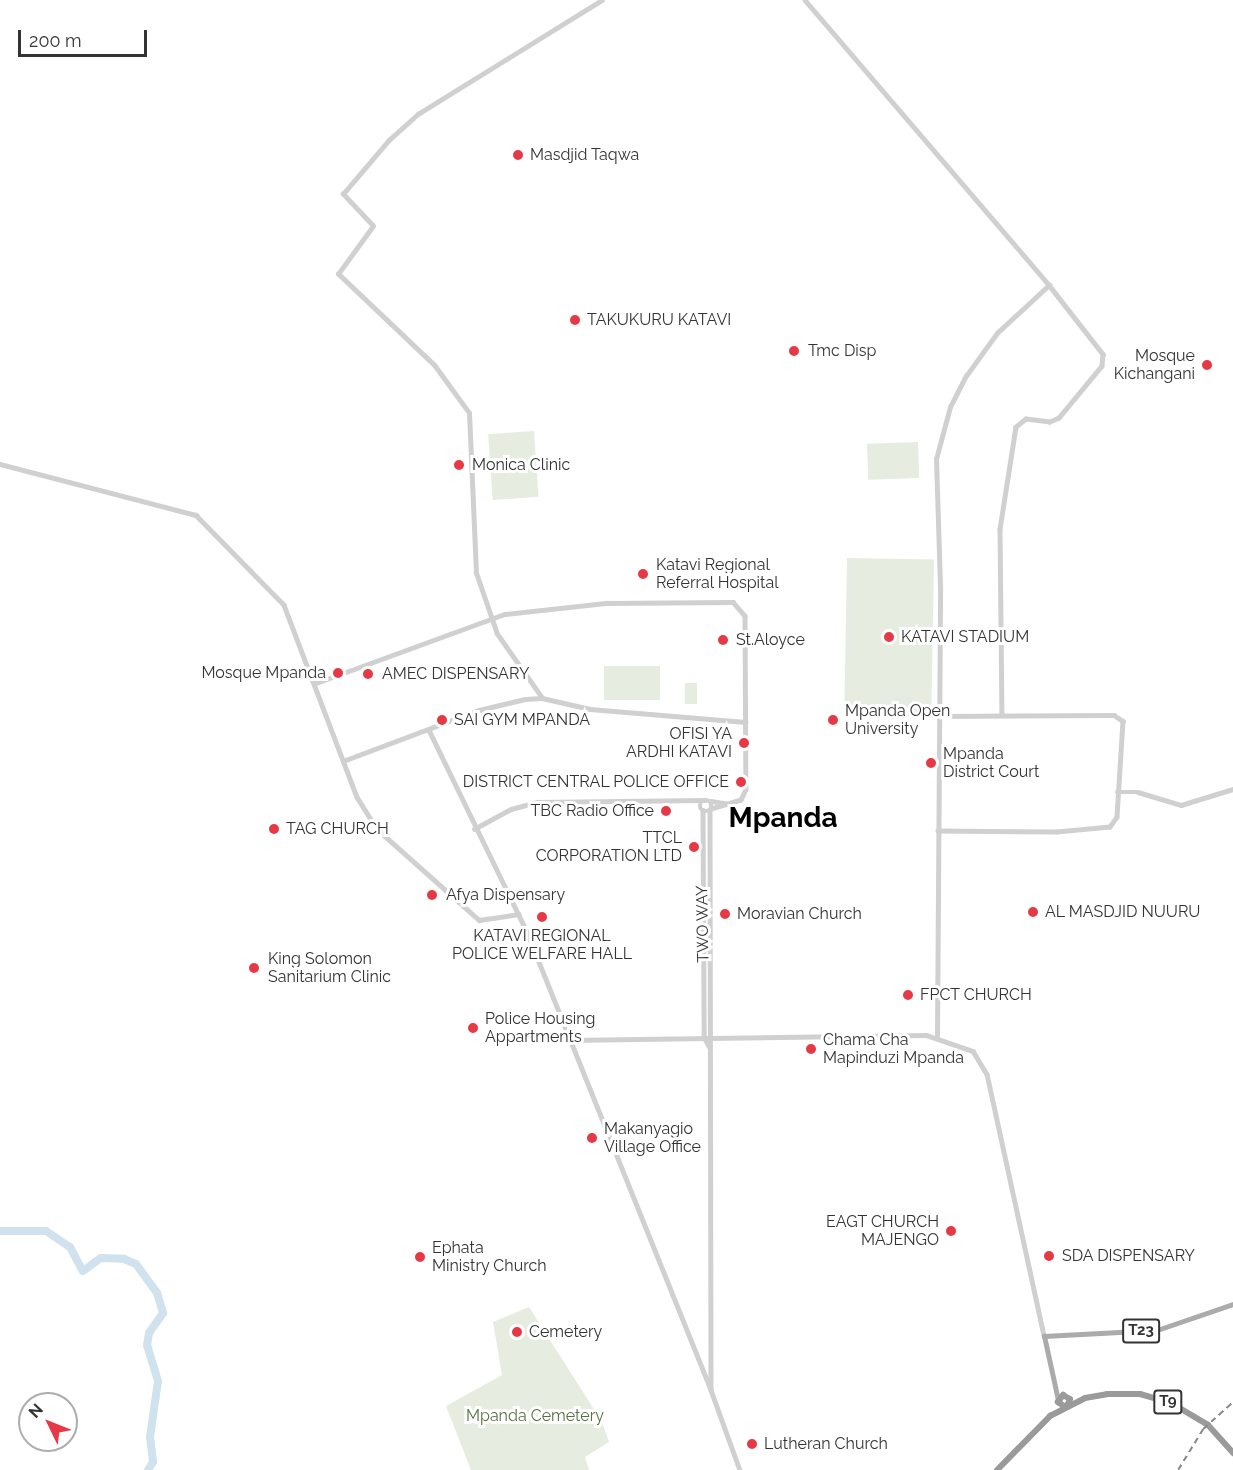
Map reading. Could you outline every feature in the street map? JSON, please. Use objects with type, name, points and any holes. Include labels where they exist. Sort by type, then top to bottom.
[{"type":"highway","name":"T9","points":[[1050,1416],[1058,1401],[1066,1396],[1085,1398],[1123,1393],[1171,1403],[1208,1425],[1233,1454]]},
{"type":"highway","points":[[1066,1396],[1066,1406]]},
{"type":"highway","name":"T9","points":[[997,1470],[1050,1416],[1085,1398]]},
{"type":"highway","points":[[1058,1401],[1066,1406]]},
{"type":"main road","name":"T23","points":[[1044,1336],[1157,1330],[1233,1304]]},
{"type":"main road","points":[[1044,1336],[1058,1401]]},
{"type":"main road","points":[[1054,1383],[1066,1396]]},
{"type":"street","points":[[542,698],[507,652],[491,619],[474,562],[471,420],[464,403],[434,364],[338,274],[373,226],[343,194],[389,140],[418,114],[602,0]]},
{"type":"street","points":[[805,0],[1049,285],[1104,360],[1059,418],[1050,422],[1026,418],[1016,427],[1000,529],[1002,715]]},
{"type":"street","points":[[937,1036],[940,586],[935,468],[944,425],[957,391],[986,346],[1049,285]]},
{"type":"street","points":[[0,464],[196,515],[284,605],[316,683],[360,804],[377,829],[468,913],[479,920],[494,920],[519,914]]},
{"type":"street","points":[[316,683],[491,619],[607,603],[733,602],[745,616],[746,789],[741,800],[719,808],[702,809],[684,802]]},
{"type":"street","points":[[525,699],[533,686]]},
{"type":"street","points":[[343,761],[479,710],[525,699],[542,698],[590,709],[746,722]]},
{"type":"street","points":[[938,716],[1122,717],[1117,817],[1106,829],[938,831]]},
{"type":"street","points":[[429,730],[474,829],[519,914],[711,1390],[740,1470]]},
{"type":"street","points":[[1117,792],[1138,792],[1181,805],[1233,789]]},
{"type":"street","points":[[474,829],[511,809],[537,802],[706,800],[732,805]]},
{"type":"street","points":[[702,809],[706,800]]},
{"type":"street","points":[[706,800],[710,809],[711,822],[712,1036],[709,1047],[711,1390]]},
{"type":"street","points":[[711,822],[719,808]]},
{"type":"street","name":"TWO WAY","points":[[702,809],[704,1037]]},
{"type":"street","points":[[568,1040],[712,1036],[937,1036],[973,1051],[985,1067],[1044,1336]]},
{"type":"street","points":[[704,1037],[709,1047]]},
{"type":"green space","points":[[534,431],[539,497],[493,500],[488,434]]},
{"type":"green space","points":[[918,442],[919,478],[868,480],[867,444]]},
{"type":"green space","name":"KATAVI STADIUM","points":[[847,558],[934,560],[931,716],[844,715]]},
{"type":"green space","points":[[604,666],[660,666],[660,700],[604,700]]},
{"type":"green space","points":[[685,683],[697,683],[697,704],[685,704]]},
{"type":"green space","name":"Mpanda Cemetery","points":[[529,1307],[602,1422],[609,1442],[585,1457],[589,1470],[471,1470],[446,1406],[502,1375],[493,1322]]},
{"type":"waterway","name":"Mpanda","points":[[0,1231],[46,1231],[70,1247],[83,1271],[101,1258],[124,1259],[136,1264],[157,1293],[163,1313],[149,1333],[147,1345],[158,1381],[150,1437],[153,1462],[148,1470]]},
{"type":"railway","points":[[1178,1470],[1203,1429],[1233,1402]]},
{"type":"place","name":"Masdjid Taqwa","points":[[518,155]]},
{"type":"place","name":"TAKUKURU KATAVI","points":[[575,320]]},
{"type":"place","name":"Tmc Disp","points":[[794,351]]},
{"type":"place","name":"Mosque Kichangani","points":[[1207,365]]},
{"type":"place","name":"Monica Clinic","points":[[459,465]]},
{"type":"place","name":"Katavi Regional Referral Hospital","points":[[643,574]]},
{"type":"place","name":"KATAVI STADIUM","points":[[889,637]]},
{"type":"place","name":"St.Aloyce","points":[[723,640]]},
{"type":"place","name":"Mosque Mpanda","points":[[338,673]]},
{"type":"place","name":"AMEC DISPENSARY","points":[[368,674]]},
{"type":"place","name":"SAI GYM MPANDA","points":[[442,720]]},
{"type":"place","name":"Mpanda Open University","points":[[833,720]]},
{"type":"place","name":"OFISI YA ARDHI KATAVI","points":[[744,743]]},
{"type":"place","name":"Mpanda District Court","points":[[931,763]]},
{"type":"place","name":"DISTRICT CENTRAL POLICE OFFICE","points":[[741,782]]},
{"type":"place","name":"TBC Radio Office","points":[[666,811]]},
{"type":"place","name":"TAG CHURCH","points":[[274,829]]},
{"type":"place","name":"TTCL CORPORATION LTD","points":[[694,847]]},
{"type":"place","name":"Afya Dispensary","points":[[432,895]]},
{"type":"place","name":"AL MASDJID NUURU","points":[[1033,912]]},
{"type":"place","name":"Moravian Church","points":[[725,914]]},
{"type":"place","name":"KATAVI REGIONAL POLICE WELFARE HALL","points":[[542,917]]},
{"type":"place","name":"King Solomon Sanitarium Clinic","points":[[254,968]]},
{"type":"place","name":"FPCT CHURCH","points":[[908,995]]},
{"type":"place","name":"Police Housing Appartments","points":[[473,1028]]},
{"type":"place","name":"Chama Cha Mapinduzi Mpanda","points":[[811,1049]]},
{"type":"place","name":"Makanyagio Village Office","points":[[592,1138]]},
{"type":"place","name":"EAGT CHURCH MAJENGO","points":[[951,1231]]},
{"type":"place","name":"SDA DISPENSARY","points":[[1049,1256]]},
{"type":"place","name":"Ephata Ministry Church","points":[[420,1257]]},
{"type":"place","name":"Cemetery","points":[[517,1332]]},
{"type":"place","name":"Lutheran Church","points":[[752,1444]]},
{"type":"district","name":"Mpanda","points":[[783,818]]}]
